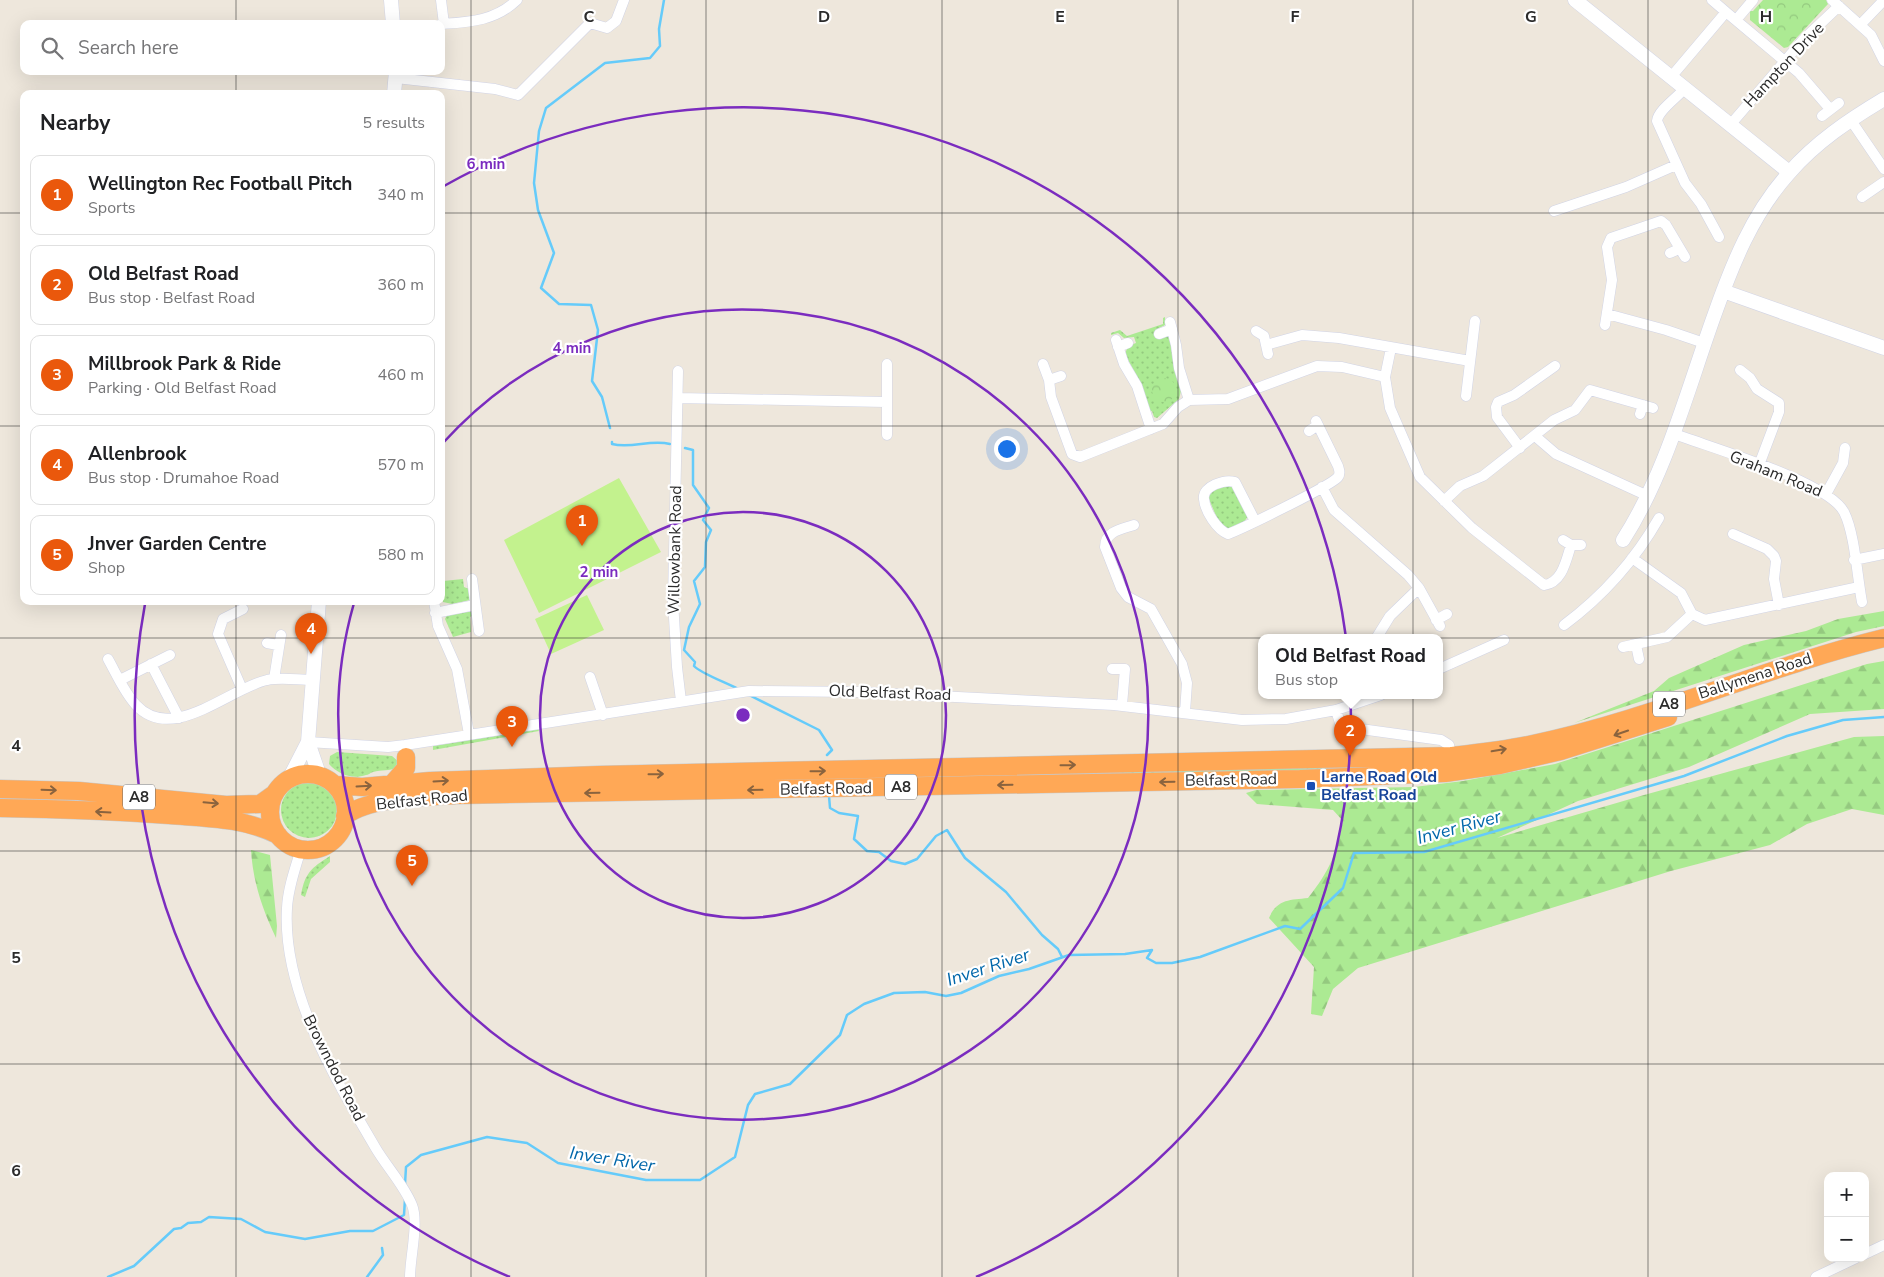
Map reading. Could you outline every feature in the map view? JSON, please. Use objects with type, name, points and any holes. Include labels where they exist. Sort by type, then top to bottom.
[{"type":"highway","name":"Ballymena Road","points":[[1450,756],[1534,744],[1590,730],[1836,650],[1884,638]]},
{"type":"highway","name":"Ballymena Road","points":[[1461,771],[1561,751],[1807,671],[1884,649]]},
{"type":"highway","points":[[392,784],[406,768],[406,751]]},
{"type":"highway","name":"Belfast Road","points":[[336,785],[362,787],[598,775],[1450,756]]},
{"type":"highway","name":"Belfast Road","points":[[345,816],[368,805],[456,795],[1300,779],[1461,771]]},
{"type":"highway","points":[[288,779],[307,773],[318,774]]},
{"type":"highway","name":"A8","points":[[318,774],[336,785]]},
{"type":"highway","name":"A8","points":[[0,789],[79,791],[225,805],[260,804],[274,794],[288,779]]},
{"type":"highway","points":[[301,849],[315,849],[333,840],[341,829],[345,816],[344,805],[336,785]]},
{"type":"highway","points":[[274,794],[270,815],[278,835]]},
{"type":"highway","name":"A8","points":[[0,808],[140,813],[212,818],[249,823],[278,835],[292,846],[301,849]]},
{"type":"street","points":[[391,0],[393,20]]},
{"type":"street","points":[[441,0],[443,20]]},
{"type":"street","points":[[445,24],[477,21],[495,16],[517,0]]},
{"type":"street","points":[[394,90],[396,75],[496,89],[518,95],[590,22],[607,28],[616,21],[624,0]]},
{"type":"street","points":[[1575,0],[1789,172]]},
{"type":"street","points":[[1712,0],[1786,61],[1806,80],[1826,113],[1839,102]]},
{"type":"street","points":[[1736,20],[1753,0]]},
{"type":"street","points":[[1861,24],[1884,0]]},
{"type":"street","points":[[1835,3],[1861,24],[1876,43],[1884,61]]},
{"type":"street","name":"Hampton Drive","points":[[1730,124],[1835,3]]},
{"type":"street","points":[[1671,77],[1726,12]]},
{"type":"street","points":[[1685,88],[1660,112],[1657,121],[1687,186],[1701,204],[1719,237]]},
{"type":"street","points":[[1623,540],[1648,496],[1723,291],[1753,223],[1789,172],[1850,119],[1884,99]]},
{"type":"street","points":[[1850,119],[1884,169]]},
{"type":"street","points":[[1554,211],[1626,187],[1676,164]]},
{"type":"street","points":[[1862,197],[1884,182]]},
{"type":"street","points":[[1678,253],[1666,225],[1660,221],[1611,238],[1607,246],[1612,280],[1606,319],[1666,330],[1704,343]]},
{"type":"street","points":[[1723,291],[1884,348]]},
{"type":"street","points":[[1466,396],[1475,321]]},
{"type":"street","points":[[1159,334],[1171,326],[1179,368],[1189,400]]},
{"type":"street","points":[[1256,331],[1264,336],[1267,350],[1302,336],[1339,338],[1470,361]]},
{"type":"street","points":[[1121,343],[1124,364],[1137,386],[1151,429]]},
{"type":"street","points":[[1392,348],[1385,377],[1390,408],[1420,477],[1472,528],[1544,585],[1555,581],[1563,570],[1572,544]]},
{"type":"street","points":[[887,364],[887,435]]},
{"type":"street","points":[[1043,364],[1049,380],[1051,397],[1072,454],[1080,457],[1163,424],[1178,407],[1189,400],[1228,399],[1317,366],[1342,367],[1385,377]]},
{"type":"street","points":[[1520,448],[1497,418],[1496,407],[1498,402],[1514,395],[1554,366]]},
{"type":"street","points":[[1740,370],[1750,378],[1757,389],[1780,403],[1779,412],[1759,465]]},
{"type":"street","name":"Willowbank Road","points":[[678,371],[673,601],[681,701]]},
{"type":"street","points":[[1049,380],[1061,376]]},
{"type":"street","points":[[1444,501],[1454,490],[1483,476],[1554,420],[1575,410],[1590,390],[1646,409]]},
{"type":"street","points":[[678,398],[886,402]]},
{"type":"street","points":[[1255,521],[1234,482],[1223,482],[1212,487],[1205,494],[1204,500],[1216,528],[1228,534],[1255,521],[1322,487],[1337,478],[1340,472],[1314,426]]},
{"type":"street","name":"Graham Road","points":[[1672,433],[1759,465],[1826,494],[1840,505],[1846,518],[1862,602]]},
{"type":"street","points":[[1536,436],[1556,454],[1648,496]]},
{"type":"street","points":[[1826,494],[1842,463],[1845,448]]},
{"type":"street","points":[[1322,487],[1334,510],[1408,575],[1419,588],[1438,623],[1446,614]]},
{"type":"street","points":[[1570,623],[1608,587],[1632,558],[1659,518]]},
{"type":"street","points":[[1134,525],[1110,534],[1105,540],[1105,547],[1121,588],[1128,597],[1151,609],[1182,664],[1187,683],[1184,712]]},
{"type":"street","points":[[1733,534],[1767,549],[1774,556],[1776,562],[1774,579],[1779,605]]},
{"type":"street","points":[[1854,560],[1884,554]]},
{"type":"street","points":[[1632,558],[1682,594],[1692,614],[1708,620],[1859,587]]},
{"type":"street","points":[[472,579],[478,630]]},
{"type":"street","points":[[1379,634],[1390,616],[1419,588]]},
{"type":"street","points":[[318,774],[308,742],[319,605]]},
{"type":"street","points":[[434,605],[438,626],[458,669],[469,734]]},
{"type":"street","points":[[435,613],[475,605]]},
{"type":"street","points":[[242,689],[218,634],[223,619],[243,609]]},
{"type":"street","points":[[1624,647],[1668,636],[1692,614]]},
{"type":"street","points":[[274,679],[281,634]]},
{"type":"street","points":[[1443,667],[1504,640]]},
{"type":"street","points":[[267,643],[278,645]]},
{"type":"street","points":[[1636,645],[1639,658]]},
{"type":"street","points":[[120,680],[170,655]]},
{"type":"street","points":[[108,659],[132,701],[144,712],[165,719],[179,718],[242,689],[274,679],[312,680]]},
{"type":"street","points":[[151,664],[179,718]]},
{"type":"street","points":[[1112,669],[1124,669],[1122,705]]},
{"type":"street","points":[[590,677],[603,715]]},
{"type":"street","name":"Old Belfast Road","points":[[308,742],[388,747],[406,751],[469,734],[603,715],[749,691],[858,692],[1122,705],[1242,720],[1286,720],[1336,710],[1369,699]]},
{"type":"street","points":[[1336,710],[1340,723],[1346,727],[1441,740],[1449,745],[1450,756]]},
{"type":"street","points":[[288,779],[308,742]]},
{"type":"street","name":"Browndod Road","points":[[301,849],[288,892],[286,918],[288,944],[299,995],[317,1039],[366,1132],[412,1206],[414,1227],[410,1277]]},
{"type":"street","points":[[1869,1252],[1884,1245]]},
{"type":"street","points":[[1816,1277],[1848,1262]]},
{"type":"green space","points":[[1763,0],[1826,0],[1828,4],[1788,47],[1784,48],[1750,20],[1750,11],[1753,11]]},
{"type":"green space","points":[[1165,317],[1165,325],[1155,330],[1158,337],[1169,336],[1182,387],[1179,399],[1157,418],[1154,417],[1152,411],[1149,412],[1143,388],[1125,354],[1128,346],[1136,343],[1134,337],[1124,338],[1118,333],[1111,335],[1111,333],[1120,330],[1127,336],[1163,324],[1163,318]]},
{"type":"green space","points":[[1164,378],[1169,379],[1175,385],[1175,395],[1169,401],[1164,402],[1159,401],[1153,395],[1152,390],[1153,385],[1159,379]]},
{"type":"green space","points":[[619,478],[661,552],[539,613],[504,540]]},
{"type":"green space","points":[[1232,485],[1248,516],[1244,522],[1227,529],[1220,525],[1208,497],[1215,489]]},
{"type":"green space","points":[[463,579],[464,587],[469,589],[470,600],[452,604],[445,602],[445,581]]},
{"type":"green space","points":[[587,595],[604,630],[551,654],[535,619]]},
{"type":"green space","points":[[471,609],[475,614],[470,617],[471,632],[453,637],[445,619],[447,615]]},
{"type":"green space","points":[[1884,611],[1884,626],[1856,632],[1574,723],[1654,691],[1669,678],[1744,645],[1806,631],[1838,619]]},
{"type":"green space","points":[[1884,661],[1884,709],[1810,714],[1689,767],[1578,801],[1497,838],[1854,737],[1884,736],[1884,815],[1852,809],[1807,824],[1770,845],[1671,871],[1358,968],[1333,989],[1322,1016],[1311,1014],[1314,967],[1269,918],[1280,904],[1290,900],[1308,898],[1322,879],[1331,862],[1343,821],[1333,810],[1257,804],[1246,793],[1256,790],[1414,787],[1463,781],[1555,764],[1867,664]]},
{"type":"green space","points":[[538,729],[539,731],[433,750],[433,746]]},
{"type":"green space","points":[[337,752],[392,756],[399,762],[397,767],[356,777],[341,773],[329,764],[330,756]]},
{"type":"green space","points":[[1457,761],[1422,770],[1102,776],[1102,772]]},
{"type":"green space","points":[[303,782],[315,782],[325,786],[333,794],[337,810],[333,826],[325,834],[315,838],[303,838],[293,834],[285,826],[281,816],[281,804],[285,794],[293,786]]},
{"type":"green space","points":[[251,850],[270,855],[277,926],[276,938],[259,895]]},
{"type":"green space","points":[[330,856],[330,862],[311,879],[305,897],[301,895],[307,876],[318,864]]},
{"type":"waterway","points":[[610,428],[602,397],[592,381],[598,330],[591,305],[559,304],[541,288],[554,253],[538,210],[534,183],[539,131],[546,108],[605,63],[650,58],[660,46],[659,29],[664,0]]},
{"type":"waterway","points":[[612,442],[612,444],[619,445],[670,444]]},
{"type":"waterway","points":[[685,448],[693,450],[693,485],[709,508],[703,520],[711,530],[706,542],[705,567],[694,581],[700,604],[689,627],[684,650],[695,662],[694,666],[697,669],[738,689]]},
{"type":"waterway","points":[[749,695],[819,730],[832,750],[827,755]]},
{"type":"waterway","name":"Inver River","points":[[405,1184],[406,1167],[421,1155],[487,1137],[527,1143],[558,1163],[646,1180],[700,1180],[735,1157],[748,1105],[755,1094],[790,1084],[840,1035],[847,1015],[864,1004],[894,993],[925,992],[946,996],[961,993],[999,976],[1029,969],[1069,955],[1125,954],[1152,950],[1147,958],[1156,963],[1172,963],[1200,957],[1285,926],[1300,929],[1343,888],[1354,853],[1424,852],[1684,776],[1787,736],[1843,720],[1884,717]]},
{"type":"waterway","points":[[829,796],[830,808],[839,813],[858,816],[854,839],[867,851],[879,852],[891,861],[905,864],[917,859],[936,836],[947,830],[965,858],[1006,892],[1042,935],[1058,949],[1062,957]]},
{"type":"waterway","name":"Inver River","points":[[108,1277],[134,1266],[174,1229],[181,1228],[188,1223],[201,1222],[209,1217],[241,1219],[265,1232],[305,1239],[350,1231],[373,1231],[404,1215],[405,1199]]},
{"type":"waterway","points":[[367,1277],[383,1255],[382,1248]]},
{"type":"place","name":"Wellington Rec Football Pitch","points":[[582,546]]},
{"type":"place","name":"Allenbrook","points":[[311,654]]},
{"type":"place","name":"Millbrook Park & Ride","points":[[512,747]]},
{"type":"place","name":"Old Belfast Road","points":[[1350,756]]},
{"type":"place","name":"Larne Road Old Belfast Road","points":[[1311,786]]},
{"type":"place","name":"Jnver Garden Centre","points":[[412,886]]}]
